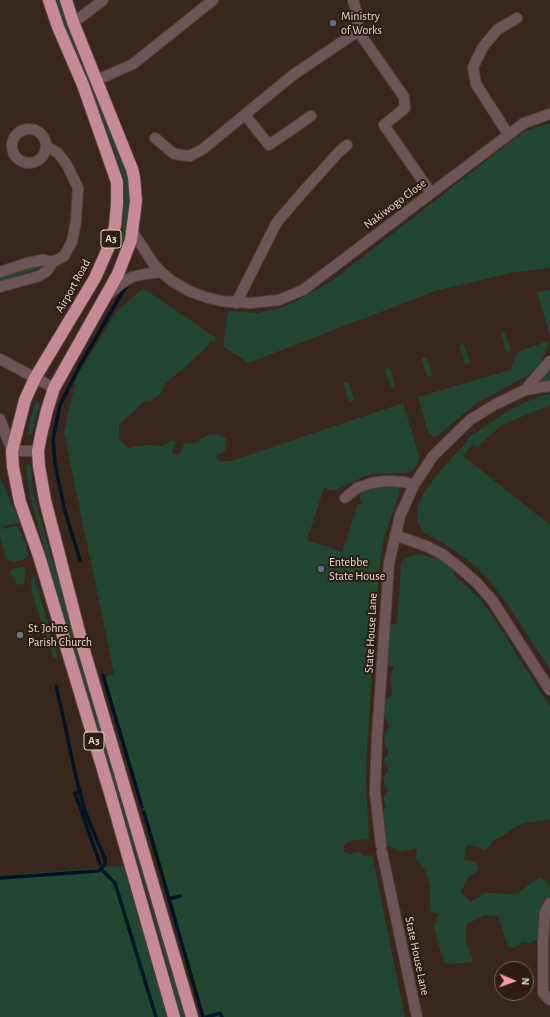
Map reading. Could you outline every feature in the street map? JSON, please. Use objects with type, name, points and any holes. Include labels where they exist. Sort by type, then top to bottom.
[{"type":"highway","name":"Airport Road","points":[[49,0],[58,27],[83,85],[118,182],[114,226],[110,244],[96,278],[35,378],[25,400],[12,452],[13,467],[20,502],[39,556],[108,786],[174,1017]]},
{"type":"highway","name":"A3","points":[[66,0],[73,22],[134,177],[136,202],[131,240],[118,274],[54,388],[47,410],[38,451],[38,466],[45,500],[63,564],[83,647],[192,1017]]},
{"type":"highway","points":[[118,182],[134,177]]},
{"type":"street","points":[[73,22],[81,18],[103,0]]},
{"type":"street","points":[[97,80],[133,64],[213,0]]},
{"type":"street","points":[[353,0],[357,13],[358,31],[404,97],[405,108],[384,125],[431,193]]},
{"type":"street","points":[[508,134],[476,84],[473,67],[483,47],[497,30],[518,18]]},
{"type":"street","points":[[155,138],[174,154],[190,156],[203,149],[293,75],[358,31]]},
{"type":"street","name":"Nakiwogo Close","points":[[132,231],[153,263],[161,272],[172,281],[205,297],[236,303],[279,300],[303,290],[524,123],[550,114]]},
{"type":"street","points":[[245,115],[269,145],[311,116]]},
{"type":"street","points":[[236,303],[277,222],[312,181],[338,153],[348,145]]},
{"type":"street","points":[[0,287],[39,276],[47,271],[53,262],[64,256],[72,242],[76,221],[78,188],[68,165],[58,153],[46,146]]},
{"type":"street","points":[[0,272],[27,263],[43,260],[53,262]]},
{"type":"street","points":[[106,296],[132,277],[161,272]]},
{"type":"street","points":[[0,359],[54,388]]},
{"type":"street","points":[[525,390],[550,361]]},
{"type":"street","points":[[525,390],[550,386]]},
{"type":"street","name":"State House Lane","points":[[417,1017],[381,848],[375,792],[388,563],[400,516],[414,485],[433,456],[470,420],[494,405],[525,390]]},
{"type":"street","points":[[0,419],[12,452],[38,451]]},
{"type":"street","points":[[345,498],[357,488],[372,483],[386,481],[404,482],[414,485]]},
{"type":"street","points":[[395,536],[426,546],[442,554],[478,584],[492,600],[550,690]]},
{"type":"street","points":[[550,903],[545,913],[543,941],[543,993],[550,1000]]},
{"type":"green space","points":[[56,0],[61,0],[130,178],[127,229],[123,243],[119,244],[122,233],[125,191],[124,179],[105,125],[66,31]]},
{"type":"green space","points":[[550,123],[550,268],[511,273],[435,291],[248,363],[223,346],[228,313],[230,311],[257,313],[277,309],[291,304],[333,280],[523,132]]},
{"type":"green space","points":[[42,262],[45,266],[0,282],[0,277]]},
{"type":"green space","points":[[143,288],[216,338],[214,343],[211,341],[206,348],[164,385],[162,392],[150,402],[145,401],[119,425],[119,438],[129,449],[132,447],[145,445],[163,446],[172,440],[176,443],[172,450],[173,454],[177,455],[181,453],[184,444],[197,442],[207,435],[218,434],[226,439],[225,451],[215,457],[219,461],[231,461],[403,403],[419,456],[419,461],[416,466],[412,471],[406,473],[371,474],[337,490],[324,488],[307,540],[342,552],[358,503],[360,505],[362,503],[360,493],[378,487],[399,488],[399,494],[384,537],[379,568],[367,747],[366,782],[369,839],[349,841],[343,847],[344,852],[350,854],[359,852],[363,856],[372,855],[405,1017],[210,1017],[218,1015],[218,1013],[204,1017],[170,900],[176,897],[169,898],[105,677],[114,674],[64,433],[76,378],[116,312]]},
{"type":"green space","points":[[550,290],[550,335],[537,292]]},
{"type":"green space","points":[[502,332],[505,333],[511,349],[509,352],[506,351],[501,335]]},
{"type":"green space","points":[[548,341],[544,356],[539,366],[530,374],[474,405],[437,436],[432,436],[428,432],[418,397],[510,370],[518,352]]},
{"type":"green space","points":[[461,344],[464,345],[470,362],[468,365],[465,363],[459,347]]},
{"type":"green space","points":[[424,357],[427,358],[432,374],[430,377],[427,376],[421,360]]},
{"type":"green space","points":[[387,368],[390,369],[395,386],[393,389],[385,371]]},
{"type":"green space","points":[[549,370],[550,382],[535,384]]},
{"type":"green space","points":[[345,382],[349,383],[354,399],[352,402],[349,401],[343,385]]},
{"type":"green space","points":[[550,394],[550,405],[502,425],[477,447],[473,444],[463,456],[550,525],[550,670],[511,609],[488,579],[469,561],[448,546],[423,532],[417,520],[418,506],[422,496],[437,475],[472,435],[511,409],[540,396]]},
{"type":"green space","points":[[37,401],[40,404],[32,433],[31,435],[28,435],[27,433],[33,409]]},
{"type":"green space","points":[[28,464],[31,466],[33,492],[42,525],[166,943],[186,1017],[181,1017],[152,911],[50,570],[29,492],[26,466]]},
{"type":"green space","points":[[0,477],[20,523],[3,526],[2,529],[17,526],[25,541],[28,554],[25,559],[13,562],[6,559],[0,536]]},
{"type":"green space","points":[[417,554],[434,559],[437,557],[453,563],[455,570],[454,575],[480,599],[492,615],[550,707],[550,819],[521,824],[492,842],[486,850],[475,846],[466,845],[464,860],[476,862],[479,870],[468,877],[461,892],[471,902],[485,893],[517,894],[539,877],[548,882],[550,890],[550,898],[542,914],[539,926],[540,932],[537,940],[530,943],[523,942],[514,948],[508,947],[498,916],[484,915],[466,925],[466,942],[472,957],[472,962],[453,964],[444,963],[434,925],[439,914],[431,912],[430,887],[426,872],[416,858],[417,848],[400,852],[378,840],[378,815],[386,806],[383,798],[387,793],[387,789],[383,777],[388,772],[384,759],[388,755],[388,750],[385,745],[384,735],[389,726],[381,707],[385,699],[392,695],[391,675],[394,666],[390,666],[385,660],[381,634],[390,625],[397,624],[401,564],[403,560]]},
{"type":"green space","points":[[23,567],[26,569],[24,584],[18,585],[10,572],[12,569]]},
{"type":"green space","points":[[34,574],[58,659],[53,657],[32,593],[31,580]]},
{"type":"green space","points":[[123,866],[168,1017],[0,1017],[0,876]]},
{"type":"waterway","points":[[80,560],[64,508],[55,463],[53,439],[60,405],[79,367],[123,291],[128,285]]},
{"type":"waterway","points":[[103,675],[142,807]]},
{"type":"waterway","points":[[0,878],[98,871],[105,864],[105,859],[85,811],[56,686]]},
{"type":"waterway","points":[[80,791],[75,793],[100,864]]},
{"type":"waterway","points":[[144,812],[203,1017]]},
{"type":"waterway","points":[[101,869],[115,883],[156,1017]]},
{"type":"waterway","points":[[169,899],[180,896]]},
{"type":"waterway","points":[[220,1013],[222,1017]]},
{"type":"waterway","points":[[207,1017],[217,1014]]},
{"type":"place","name":"Ministry of Works","points":[[333,23]]},
{"type":"place","name":"Entebbe State House","points":[[321,569]]},
{"type":"place","name":"St. Johns Parish Church","points":[[20,635]]}]
